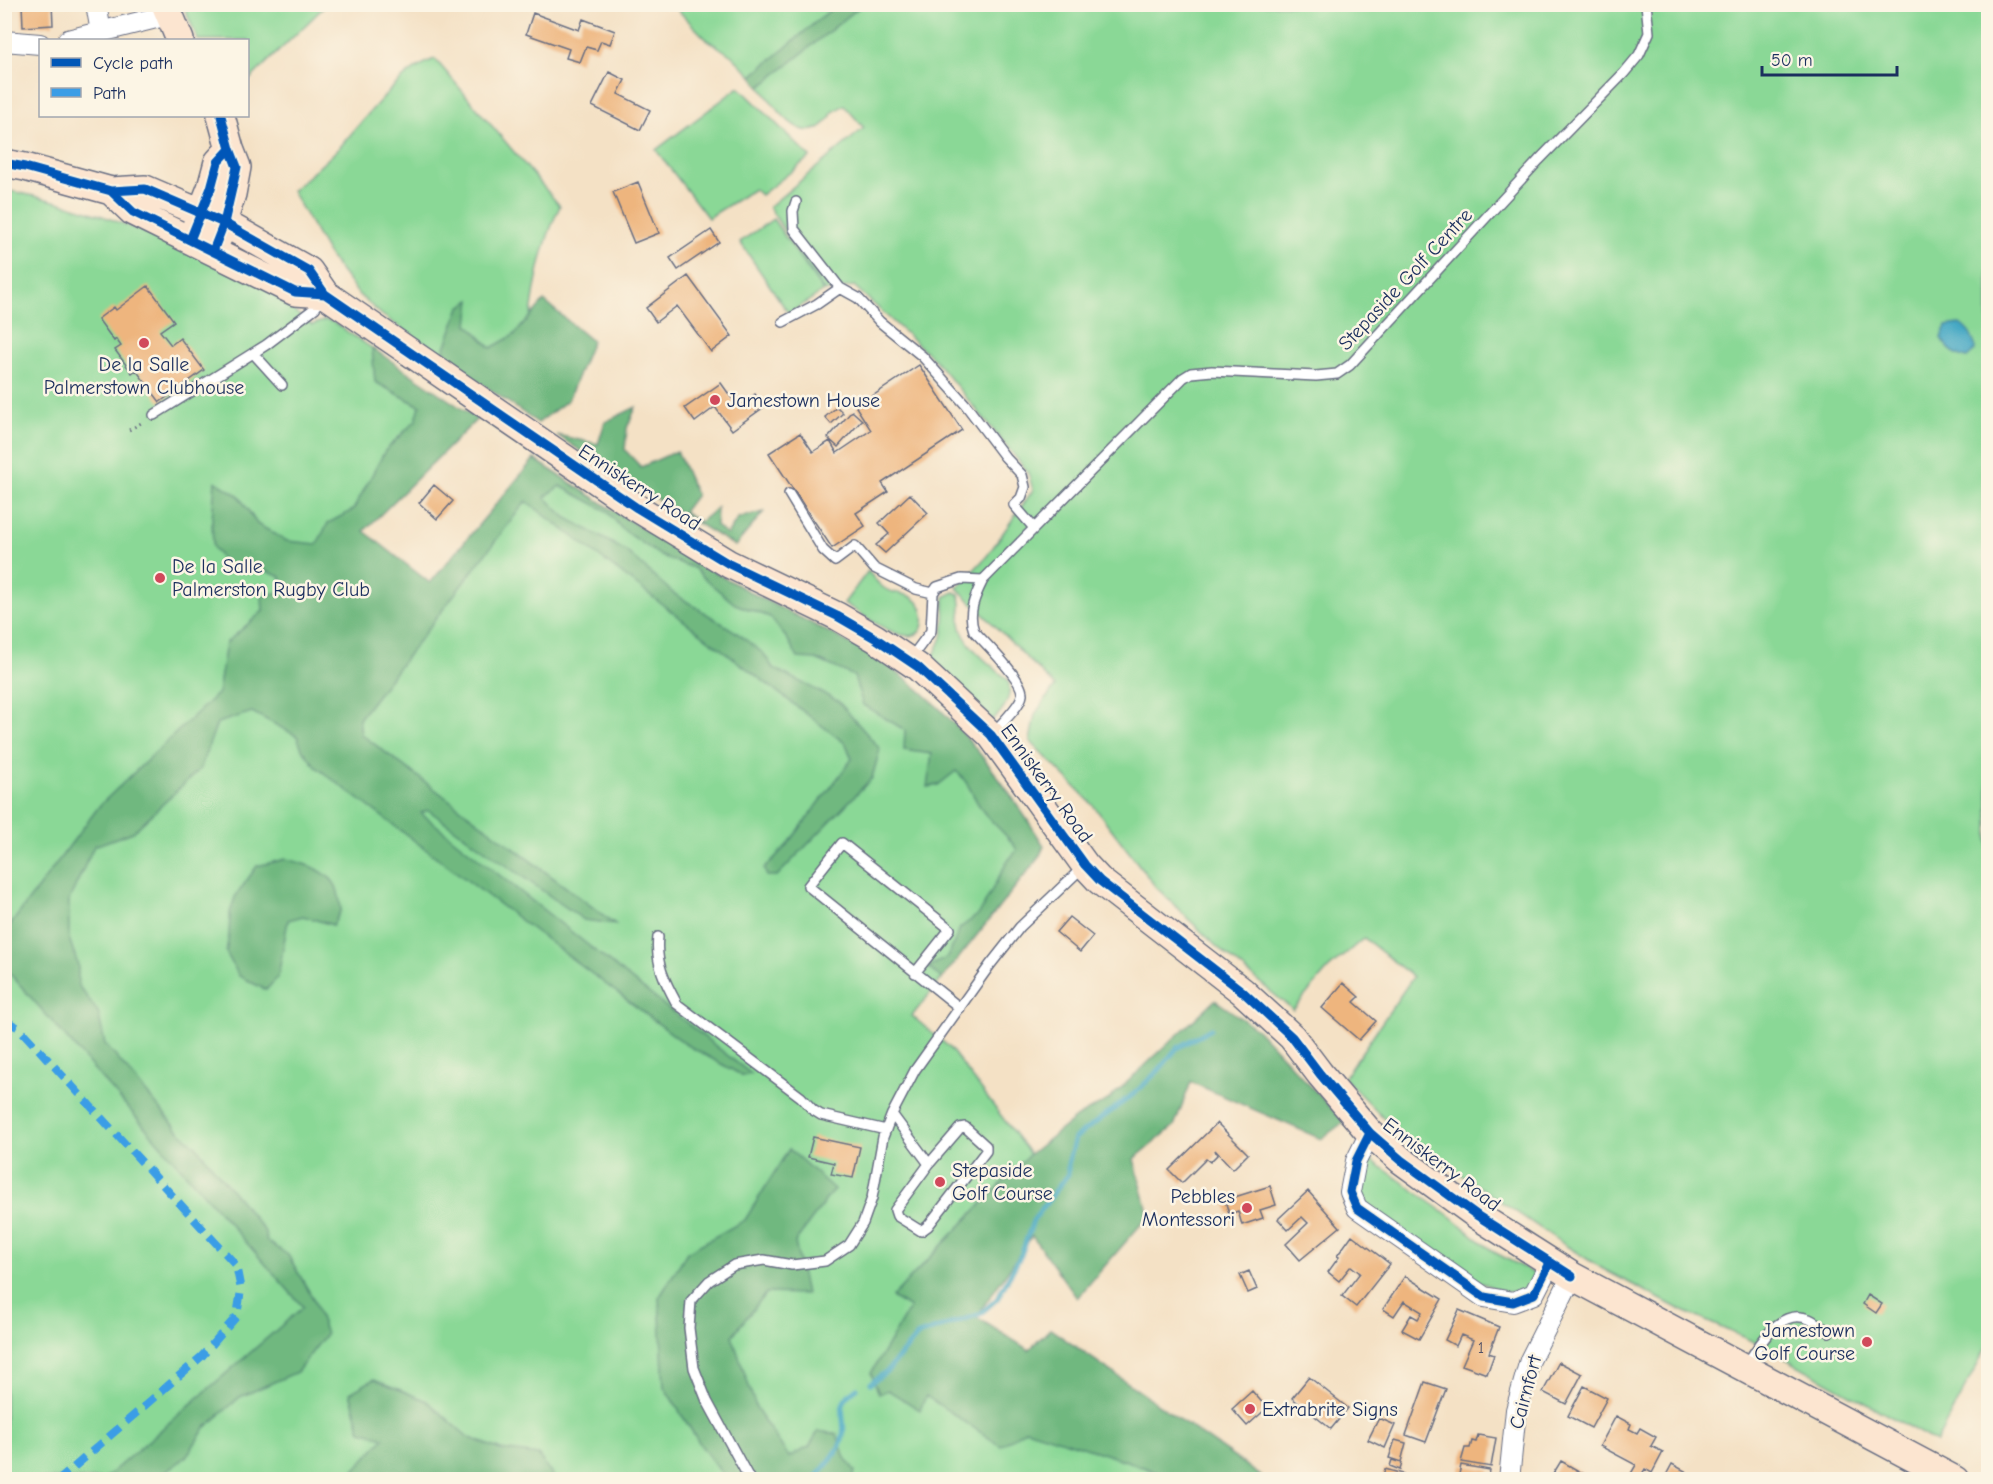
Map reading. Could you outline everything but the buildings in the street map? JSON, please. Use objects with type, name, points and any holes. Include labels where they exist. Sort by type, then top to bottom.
[{"type":"main road","points":[[167,10],[180,39]]},
{"type":"main road","points":[[202,246],[237,167],[221,117]]},
{"type":"main road","points":[[4,163],[111,190]]},
{"type":"main road","name":"Enniskerry Road","points":[[111,190],[145,189],[213,218],[309,271],[325,294],[637,508],[729,564],[837,616],[908,661],[992,735],[1085,866],[1100,881],[1242,991],[1292,1036],[1320,1074],[1370,1133],[1401,1160],[1478,1216],[1561,1269],[1955,1479]]},
{"type":"main road","name":"Enniskerry Road","points":[[111,190],[133,212],[296,292],[325,294]]},
{"type":"street","points":[[96,4],[101,32]]},
{"type":"street","points":[[72,39],[167,10]]},
{"type":"street","points":[[4,41],[39,44]]},
{"type":"street","points":[[1370,1133],[1356,1161],[1350,1192],[1357,1208],[1484,1298],[1513,1302],[1534,1294],[1561,1269]]},
{"type":"street","name":"Cairnfort","points":[[1509,1479],[1516,1410],[1530,1360],[1561,1269]]},
{"type":"lane","name":"Stepaside Golf Centre","points":[[983,579],[1177,384],[1191,373],[1212,371],[1316,376],[1337,374],[1350,365],[1639,55],[1648,33],[1647,4]]},
{"type":"lane","points":[[796,202],[793,212],[794,229],[840,288],[858,298],[880,322],[922,356],[965,404],[1005,457],[1022,475],[1024,487],[1021,498],[1014,505],[1034,528]]},
{"type":"lane","points":[[783,322],[817,304],[840,288]]},
{"type":"lane","points":[[154,415],[254,353],[315,308],[325,294]]},
{"type":"lane","points":[[254,353],[282,385]]},
{"type":"lane","points":[[789,494],[823,550],[835,561],[855,546],[874,568],[916,589],[933,593]]},
{"type":"lane","points":[[908,661],[931,631],[933,593],[937,587],[961,579],[983,579],[974,598],[971,623],[974,631],[1018,682],[1022,692],[1019,702],[992,735]]},
{"type":"lane","points":[[915,973],[950,929],[842,843],[808,886],[915,973],[960,1008]]},
{"type":"lane","points":[[750,1479],[707,1401],[694,1368],[689,1328],[691,1301],[709,1281],[734,1265],[764,1260],[792,1265],[825,1261],[849,1245],[863,1223],[872,1198],[886,1130],[892,1114],[915,1070],[1020,927],[1085,866]]},
{"type":"lane","points":[[658,937],[656,953],[666,985],[677,1004],[801,1097],[821,1115],[886,1130]]},
{"type":"lane","points":[[892,1114],[929,1164]]},
{"type":"lane","points":[[965,1127],[986,1146],[986,1151],[972,1170],[928,1226],[921,1230],[897,1216],[895,1210],[929,1164],[960,1128],[965,1127]]},
{"type":"lane","points":[[1745,1366],[1772,1328],[1784,1319],[1798,1317],[1810,1319],[1829,1332]]},
{"type":"green space","points":[[837,4],[862,5],[760,87],[752,76]]},
{"type":"green space","points":[[183,5],[326,5],[249,80],[249,39],[198,39]]},
{"type":"green space","points":[[673,5],[837,5],[752,76],[732,56],[705,38]]},
{"type":"green space","points":[[862,5],[1988,5],[1988,1344],[1936,1442],[1761,1345],[1681,1310],[1603,1269],[1394,1129],[1344,1078],[1413,977],[1364,938],[1328,969],[1293,1010],[1216,946],[1155,886],[1093,805],[1030,741],[1035,714],[1055,686],[957,588],[987,556],[1033,490],[1028,472],[935,360],[854,286],[824,291],[769,207],[864,128],[844,105],[832,113],[827,122],[819,128],[810,131],[802,129],[785,118],[760,87]]},
{"type":"green space","points":[[435,59],[560,206],[540,264],[532,304],[525,365],[456,366],[382,315],[359,295],[330,257],[292,191],[337,150],[370,112],[408,74]]},
{"type":"green space","points":[[739,87],[810,157],[761,195],[754,189],[708,218],[656,150]]},
{"type":"green space","points":[[4,190],[79,208],[115,221],[186,250],[290,299],[294,311],[312,325],[325,320],[333,322],[477,419],[268,624],[297,736],[305,743],[534,459],[713,571],[880,661],[902,676],[941,710],[989,765],[1044,846],[1039,857],[912,1016],[949,1047],[1030,1154],[892,1297],[1013,1366],[1050,1329],[1265,1479],[5,1479]]},
{"type":"green space","points":[[773,219],[823,291],[789,314],[740,242]]},
{"type":"green space","points":[[471,300],[468,324],[491,348],[514,335],[544,301],[592,341],[568,400],[538,423],[442,356],[460,307]]},
{"type":"green space","points":[[372,348],[477,419],[364,531],[430,583],[534,459],[687,556],[762,599],[857,647],[902,676],[941,710],[974,746],[1044,846],[1039,857],[942,979],[928,967],[948,957],[960,928],[979,914],[1007,862],[1017,850],[982,810],[965,780],[956,771],[938,785],[927,787],[932,754],[904,750],[905,730],[863,705],[854,676],[816,659],[798,658],[788,640],[770,617],[735,604],[694,568],[661,556],[622,529],[607,511],[560,486],[545,497],[565,517],[626,551],[673,593],[736,632],[764,654],[773,668],[838,701],[880,749],[872,778],[777,876],[767,876],[764,869],[789,843],[852,759],[846,744],[526,501],[359,719],[361,734],[615,924],[584,920],[428,810],[421,813],[751,1074],[743,1076],[687,1045],[316,767],[302,749],[297,736],[252,712],[217,723],[200,769],[133,832],[94,846],[69,900],[69,938],[78,965],[78,985],[98,1012],[105,1044],[179,1131],[196,1146],[264,1230],[267,1241],[288,1255],[314,1300],[326,1334],[297,1372],[240,1397],[205,1428],[186,1457],[156,1479],[104,1479],[303,1307],[5,968],[5,932],[100,805],[218,693],[226,643],[263,611],[262,596],[284,591],[281,577],[248,564],[228,567],[213,547],[212,520],[215,481],[239,496],[257,524],[287,541],[317,544],[328,523],[353,510],[385,451],[416,420],[420,406],[375,382]]},
{"type":"green space","points":[[636,407],[627,428],[625,450],[641,467],[677,451],[696,495],[683,512],[700,522],[717,508],[716,526],[727,535],[738,518],[764,512],[735,546],[603,466],[557,435],[598,444],[605,422]]},
{"type":"green space","points":[[868,571],[884,588],[910,596],[918,602],[922,610],[923,624],[918,633],[910,636],[886,629],[844,603]]},
{"type":"green space","points":[[954,592],[959,594],[960,622],[966,638],[978,654],[1008,680],[1009,692],[1006,703],[991,721],[931,664],[943,632],[944,597]]},
{"type":"green space","points":[[286,859],[321,871],[332,880],[339,895],[341,910],[333,925],[303,916],[288,920],[278,977],[266,990],[239,976],[226,952],[230,913],[235,897],[257,866]]},
{"type":"green space","points":[[1215,1000],[1258,1030],[1344,1122],[1321,1139],[1191,1082],[1174,1126],[1134,1159],[1149,1215],[1077,1298],[1032,1236],[976,1317],[1029,1350],[1050,1329],[1265,1479],[1174,1479],[1130,1462],[1026,1429],[1001,1446],[926,1396],[920,1410],[888,1390],[879,1394],[871,1373],[910,1308],[892,1297],[1030,1154],[1077,1117],[1108,1100]]},
{"type":"green space","points":[[789,1149],[834,1189],[795,1242],[806,1294],[766,1293],[732,1336],[757,1410],[789,1457],[809,1447],[818,1431],[837,1434],[845,1458],[855,1471],[853,1479],[726,1479],[702,1447],[664,1387],[659,1298],[687,1252],[745,1220]]},
{"type":"green space","points":[[1366,1156],[1451,1217],[1494,1252],[1539,1276],[1526,1291],[1504,1292],[1475,1280],[1370,1211],[1355,1187]]},
{"type":"green space","points":[[374,1379],[427,1401],[468,1437],[501,1450],[538,1455],[555,1479],[346,1479],[384,1438],[361,1431],[350,1393]]},
{"type":"water","points":[[1960,324],[1969,332],[1974,343],[1975,351],[1967,358],[1951,351],[1941,338],[1946,326]]},
{"type":"waterway","points":[[871,1383],[888,1370],[918,1335],[980,1314],[997,1299],[1021,1255],[1033,1221],[1068,1174],[1068,1164],[1075,1138],[1135,1093],[1159,1070],[1177,1048],[1211,1029]]},
{"type":"waterway","points":[[814,1480],[840,1445],[844,1432],[843,1407],[849,1394],[857,1388]]},
{"type":"marked path","points":[[4,1020],[19,1028],[236,1265],[241,1290],[237,1316],[202,1356],[59,1480]]},
{"type":"cycle path","points":[[213,251],[224,223],[237,167],[221,117]]},
{"type":"cycle path","points":[[190,240],[211,188],[218,162],[230,149]]},
{"type":"cycle path","points":[[4,163],[111,191],[145,189],[224,223],[309,271],[325,294],[637,508],[729,564],[837,616],[918,667],[991,735],[1085,865],[1100,881],[1242,991],[1292,1037],[1370,1133],[1401,1160],[1478,1216],[1572,1276]]},
{"type":"cycle path","points":[[111,191],[133,212],[295,292],[325,294]]},
{"type":"cycle path","points":[[1370,1133],[1356,1161],[1350,1192],[1357,1208],[1484,1297],[1513,1302],[1534,1294],[1550,1263]]},
{"type":"place","name":"De la Salle Palmerstown Clubhouse","points":[[144,343]]},
{"type":"place","name":"Jamestown House","points":[[715,400]]},
{"type":"place","name":"De la Salle Palmerston Rugby Club","points":[[160,578]]},
{"type":"place","name":"Stepaside Golf Course","points":[[940,1182]]},
{"type":"place","name":"Pebbles Montessori","points":[[1247,1208]]},
{"type":"place","name":"Jamestown Golf Course","points":[[1867,1342]]},
{"type":"place","name":"Extrabrite Signs","points":[[1250,1409]]}]
